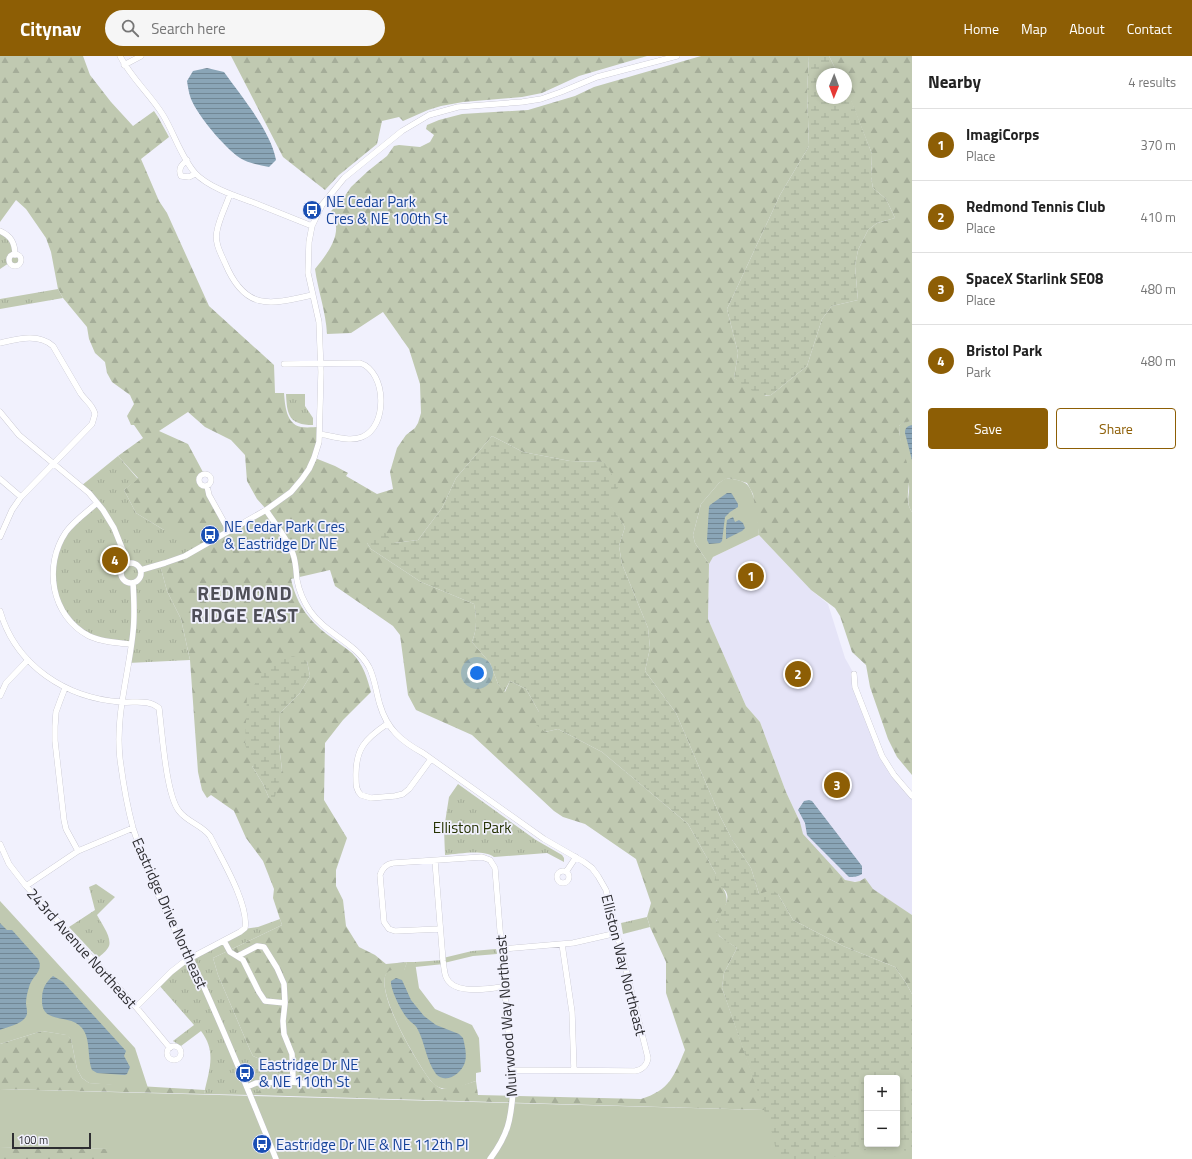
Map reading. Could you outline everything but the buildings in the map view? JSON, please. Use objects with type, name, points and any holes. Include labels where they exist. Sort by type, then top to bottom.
[{"type":"street","points":[[120,56],[124,65],[163,115],[196,174],[209,184],[230,194],[312,226]]},
{"type":"street","points":[[124,65],[141,56]]},
{"type":"street","points":[[140,570],[165,564],[185,556],[266,510],[291,492],[309,469],[317,452],[320,434],[321,363],[319,322],[308,273],[308,254],[312,226],[326,200],[344,178],[402,131],[429,115],[458,106],[522,102],[541,99],[597,77],[677,56]]},
{"type":"street","points":[[187,160],[180,167],[179,172],[181,176],[189,177],[196,174]]},
{"type":"street","points":[[230,194],[216,232],[216,240],[234,282],[246,294],[263,302],[274,303],[312,295]]},
{"type":"street","points":[[0,231],[9,237],[13,242],[15,254]]},
{"type":"street","points":[[0,343],[32,338],[48,341],[56,351],[85,400],[92,407],[95,417],[92,424],[21,497],[12,510],[0,537]]},
{"type":"street","points":[[284,364],[353,362],[367,366],[376,376],[379,384],[381,404],[379,416],[372,431],[365,436],[351,438],[320,434]]},
{"type":"street","points":[[0,412],[19,435],[89,494],[104,510],[114,528],[128,563]]},
{"type":"street","points":[[0,479],[21,497]]},
{"type":"street","points":[[207,486],[208,496],[229,531]]},
{"type":"street","points":[[97,503],[66,532],[55,554],[52,580],[55,592],[63,610],[79,628],[90,636],[104,640],[131,644]]},
{"type":"street","name":"Elliston Way Northeast","points":[[266,510],[293,554],[299,588],[306,604],[318,620],[356,650],[363,658],[373,675],[380,705],[387,724],[406,743],[544,839],[592,868],[604,885],[648,1058],[644,1066],[638,1071],[574,1070]]},
{"type":"street","points":[[134,563],[140,570],[141,573],[138,579],[133,583],[126,582],[121,577],[121,570],[125,564],[134,563]]},
{"type":"street","name":"Eastridge Drive Northeast","points":[[133,583],[134,604],[131,644],[119,731],[120,758],[124,789],[133,828],[151,878],[176,932],[191,958],[247,1087],[276,1159]]},
{"type":"street","points":[[0,611],[11,637],[28,660],[49,678],[65,688],[88,696],[122,702],[147,702],[159,708],[169,784],[176,808],[182,816],[206,830],[237,890],[245,917],[246,928],[191,958],[171,972],[136,1007]]},
{"type":"street","points":[[0,696],[6,683],[28,660]]},
{"type":"street","points":[[854,674],[855,687],[882,756],[894,775],[912,796]]},
{"type":"street","points":[[65,688],[56,712],[55,741],[64,820],[66,828],[78,851]]},
{"type":"street","points":[[387,724],[367,739],[358,754],[356,765],[356,787],[361,795],[371,798],[403,794],[409,789],[431,759]]},
{"type":"street","points":[[26,886],[78,851],[133,828]]},
{"type":"street","name":"243rd Avenue Northeast","points":[[0,844],[9,864],[26,886],[136,1007],[170,1048]]},
{"type":"street","points":[[566,872],[576,857]]},
{"type":"street","name":"Muirwood Way Northeast","points":[[435,861],[484,858],[492,861],[495,868],[514,1091],[510,1122],[507,1132],[490,1159]]},
{"type":"street","points":[[440,929],[395,932],[389,929],[384,922],[380,875],[383,868],[390,863],[435,861],[440,929],[447,980],[456,987],[465,990],[504,987]]},
{"type":"street","points":[[502,949],[585,941],[617,932]]},
{"type":"street","points":[[224,941],[230,952],[243,960],[265,1001],[285,1003]]},
{"type":"street","points":[[512,1070],[574,1070],[572,1012],[562,944]]},
{"type":"street","points":[[238,956],[257,946],[264,946],[277,968],[284,984],[285,1003],[283,1020],[284,1034],[292,1054],[293,1079],[291,1082]]},
{"type":"street","points":[[247,1087],[256,1083],[291,1082],[332,1086]]},
{"type":"shaded area","points":[[207,68],[224,72],[262,126],[273,149],[276,160],[269,167],[250,163],[240,158],[219,139],[199,114],[191,99],[187,81],[193,71]]},
{"type":"shaded area","points":[[912,425],[912,460],[905,430]]},
{"type":"shaded area","points":[[727,493],[732,494],[738,504],[738,507],[725,517],[722,541],[720,543],[709,544],[707,540],[709,507]]},
{"type":"shaded area","points":[[733,517],[735,522],[739,520],[743,523],[745,528],[726,539],[727,520]]},
{"type":"shaded area","points":[[759,535],[811,590],[828,604],[845,658],[854,674],[854,681],[882,756],[912,796],[912,915],[860,881],[850,882],[845,880],[802,834],[800,822],[786,792],[760,722],[746,706],[708,619],[710,560],[713,557]]},
{"type":"shaded area","points":[[804,801],[812,801],[862,866],[862,874],[856,877],[849,877],[807,835],[805,823],[798,810]]},
{"type":"shaded area","points":[[0,923],[7,930],[12,930],[38,959],[40,966],[30,984],[28,991],[26,1016],[20,1022],[0,1030]]},
{"type":"shaded area","points":[[53,976],[63,982],[126,1051],[124,1056],[130,1067],[127,1074],[97,1073],[92,1070],[87,1037],[82,1028],[71,1021],[57,1018],[46,1013],[43,1008],[42,1000],[43,989]]},
{"type":"shaded area","points":[[396,978],[402,980],[411,1000],[424,1016],[436,1025],[459,1034],[463,1038],[466,1059],[461,1070],[457,1074],[449,1078],[444,1078],[436,1074],[417,1028],[406,1016],[394,995],[391,981]]},
{"type":"green space","points":[[0,56],[83,56],[90,75],[111,102],[133,126],[154,111],[169,137],[141,159],[159,201],[167,213],[209,306],[274,365],[275,393],[284,393],[287,413],[292,422],[301,427],[320,427],[315,458],[348,473],[346,476],[377,494],[393,489],[390,472],[397,448],[406,435],[415,428],[421,413],[420,384],[409,349],[383,312],[351,333],[327,334],[315,269],[333,242],[336,227],[330,212],[342,200],[351,187],[387,156],[394,146],[420,147],[430,142],[434,135],[426,129],[427,125],[439,120],[462,114],[528,110],[575,96],[594,87],[701,56],[809,56],[807,91],[809,146],[780,195],[727,309],[738,353],[734,378],[766,396],[771,395],[807,366],[822,319],[832,306],[858,300],[855,266],[858,250],[868,230],[877,223],[895,218],[886,199],[873,188],[871,177],[872,154],[852,103],[852,68],[835,68],[829,56],[912,56],[912,421],[903,423],[899,426],[899,432],[908,469],[908,503],[912,512],[912,775],[897,757],[888,739],[870,687],[866,665],[852,652],[840,616],[835,608],[811,590],[759,535],[753,494],[747,483],[727,478],[719,483],[701,504],[693,535],[695,543],[709,564],[708,619],[746,706],[760,722],[786,792],[800,822],[803,834],[845,880],[855,882],[865,878],[873,889],[912,915],[912,994],[895,967],[843,946],[793,920],[778,894],[759,894],[751,868],[733,841],[720,816],[676,713],[645,671],[650,648],[648,628],[622,564],[619,546],[625,527],[608,503],[604,462],[570,461],[523,452],[492,436],[456,478],[442,508],[418,540],[394,543],[367,543],[371,549],[421,582],[474,604],[476,623],[472,642],[490,663],[498,684],[505,692],[510,681],[526,689],[539,712],[545,732],[558,729],[602,752],[688,824],[726,895],[726,904],[716,921],[719,936],[737,948],[724,973],[722,988],[765,1110],[251,1095],[274,1065],[253,1056],[218,975],[213,958],[282,925],[273,898],[274,889],[263,861],[246,838],[234,811],[211,795],[207,798],[202,790],[198,772],[190,660],[181,619],[167,591],[160,565],[164,530],[136,513],[124,490],[138,478],[118,456],[143,438],[134,425],[131,425],[127,416],[134,404],[130,395],[112,382],[107,373],[105,362],[95,353],[89,339],[87,327],[63,298],[58,289],[51,252],[46,238],[26,209],[16,200],[0,222]],"holes":[[[188,412],[205,427],[231,440],[245,455],[247,481],[257,499],[266,509],[229,531],[205,486],[200,483],[199,478],[204,474],[188,444],[159,431]],[[330,570],[335,586],[393,626],[400,635],[408,695],[416,710],[472,735],[554,811],[563,817],[585,824],[636,859],[651,903],[647,917],[666,962],[666,993],[685,1050],[674,1075],[659,1091],[641,1099],[478,1095],[476,1081],[460,1086],[442,1089],[433,1083],[425,1073],[404,1038],[394,1016],[387,996],[384,980],[390,971],[404,971],[407,962],[386,964],[375,955],[359,947],[346,926],[343,900],[336,886],[336,870],[347,838],[324,800],[325,743],[343,720],[371,692],[362,666],[352,653],[317,626],[306,613],[297,597],[291,579]],[[307,661],[310,676],[300,693],[280,713],[279,744],[282,770],[269,798],[263,784],[252,766]]]},
{"type":"green space","points":[[231,56],[647,56],[579,76],[542,93],[522,97],[463,102],[428,110],[403,121],[399,117],[382,121],[377,144],[339,175],[325,190],[283,157]]},
{"type":"green space","points":[[809,56],[829,56],[835,68],[816,68],[816,104],[852,104],[852,102],[872,154],[871,177],[873,188],[886,199],[895,218],[877,223],[868,230],[858,250],[855,266],[858,300],[832,306],[822,319],[807,366],[771,395],[761,395],[734,378],[738,353],[727,309],[780,195],[809,146],[807,91]]},
{"type":"green space","points":[[0,231],[9,237],[17,255],[20,257],[21,263],[18,266],[12,266],[9,263],[0,269]]},
{"type":"green space","points":[[58,289],[63,298],[0,309],[0,299]]},
{"type":"green space","points":[[286,394],[305,394],[305,406],[313,418],[313,425],[305,425],[294,421],[287,408]]},
{"type":"green space","points":[[912,421],[912,512],[909,505],[907,470],[900,441],[899,426],[902,423]]},
{"type":"green space","points":[[492,436],[523,452],[570,461],[604,462],[619,486],[609,503],[625,527],[619,546],[622,564],[648,628],[650,648],[645,671],[676,713],[720,816],[733,841],[751,868],[759,894],[772,890],[778,894],[793,920],[843,946],[895,967],[912,994],[912,1151],[870,1149],[822,1159],[778,1159],[772,1133],[722,988],[724,973],[737,948],[722,938],[716,930],[718,918],[727,900],[727,894],[723,888],[714,883],[716,874],[688,824],[602,752],[558,729],[545,732],[536,725],[539,712],[526,689],[510,681],[504,692],[498,684],[490,663],[472,642],[476,623],[474,604],[421,582],[371,549],[367,543],[371,535],[382,529],[394,543],[418,540],[442,508],[456,478]]},
{"type":"green space","points":[[118,456],[138,479],[124,490],[136,513],[164,530],[173,524],[192,552],[160,565],[167,591],[181,619],[190,660],[128,663],[131,644],[103,640],[79,628],[58,601],[53,567],[66,532],[97,503],[81,486]]},
{"type":"green space","points":[[726,478],[741,481],[749,486],[756,507],[759,535],[713,557],[709,564],[695,543],[693,535],[701,504],[719,483]]},
{"type":"green space","points":[[293,656],[307,661],[310,676],[300,693],[280,713],[279,744],[282,770],[274,800],[269,798],[263,784],[252,766],[245,744],[247,695],[270,663]]},
{"type":"green space","name":"Elliston Park","points":[[458,784],[536,840],[562,855],[564,862],[547,853],[494,857],[484,853],[445,855],[444,829],[449,797]]},
{"type":"green space","points":[[96,884],[115,897],[97,915],[108,934],[110,942],[107,950],[98,958],[69,927],[95,910],[89,887]]},
{"type":"green space","points":[[0,901],[135,1048],[148,1088],[89,1083],[82,1078],[77,1069],[71,1039],[66,1035],[42,1031],[0,1044]]},
{"type":"green space","points":[[647,917],[650,927],[623,934],[621,923]]},
{"type":"green space","points":[[280,919],[282,925],[213,958],[218,975],[253,1056],[274,1065],[281,1072],[283,1080],[251,1095],[204,1094],[210,1061],[209,1046],[201,1031],[181,1046],[173,1041],[194,1025],[158,984],[171,972],[244,929],[258,927]]},
{"type":"green space","points":[[496,949],[497,954],[473,956],[444,964],[415,967],[415,962],[443,960],[443,958],[472,951]]},
{"type":"green space","points":[[407,962],[415,962],[419,988],[435,1009],[472,1025],[479,1038],[481,1072],[476,1073],[476,1081],[450,1089],[440,1088],[432,1082],[415,1057],[394,1016],[387,996],[384,979],[390,970],[404,970]]},
{"type":"green space","points":[[42,1031],[67,1035],[71,1039],[77,1069],[82,1078],[89,1083],[205,1090],[204,1094],[0,1089],[0,1044]]},
{"type":"green space","points":[[0,1089],[765,1110],[864,1143],[864,1147],[900,1147],[900,1138],[912,1115],[912,1159],[108,1159],[108,1149],[0,1147]]},
{"type":"green space","points":[[0,1147],[109,1149],[108,1159],[0,1159]]},
{"type":"place","name":"NE Cedar Park Cres & NE 100th St","points":[[312,210]]},
{"type":"place","name":"NE Cedar Park Cres & Eastridge Dr NE","points":[[210,535]]},
{"type":"place","name":"Bristol Park","points":[[115,560]]},
{"type":"place","name":"ImagiCorps","points":[[751,576]]},
{"type":"place","name":"Redmond Tennis Club","points":[[798,674]]},
{"type":"place","name":"SpaceX Starlink SE08","points":[[837,785]]},
{"type":"place","name":"Eastridge Dr NE & NE 110th St","points":[[245,1073]]},
{"type":"place","name":"Eastridge Dr NE & NE 112th Pl","points":[[262,1144]]},
{"type":"district","name":"REDMOND RIDGE EAST","points":[[245,603]]}]
